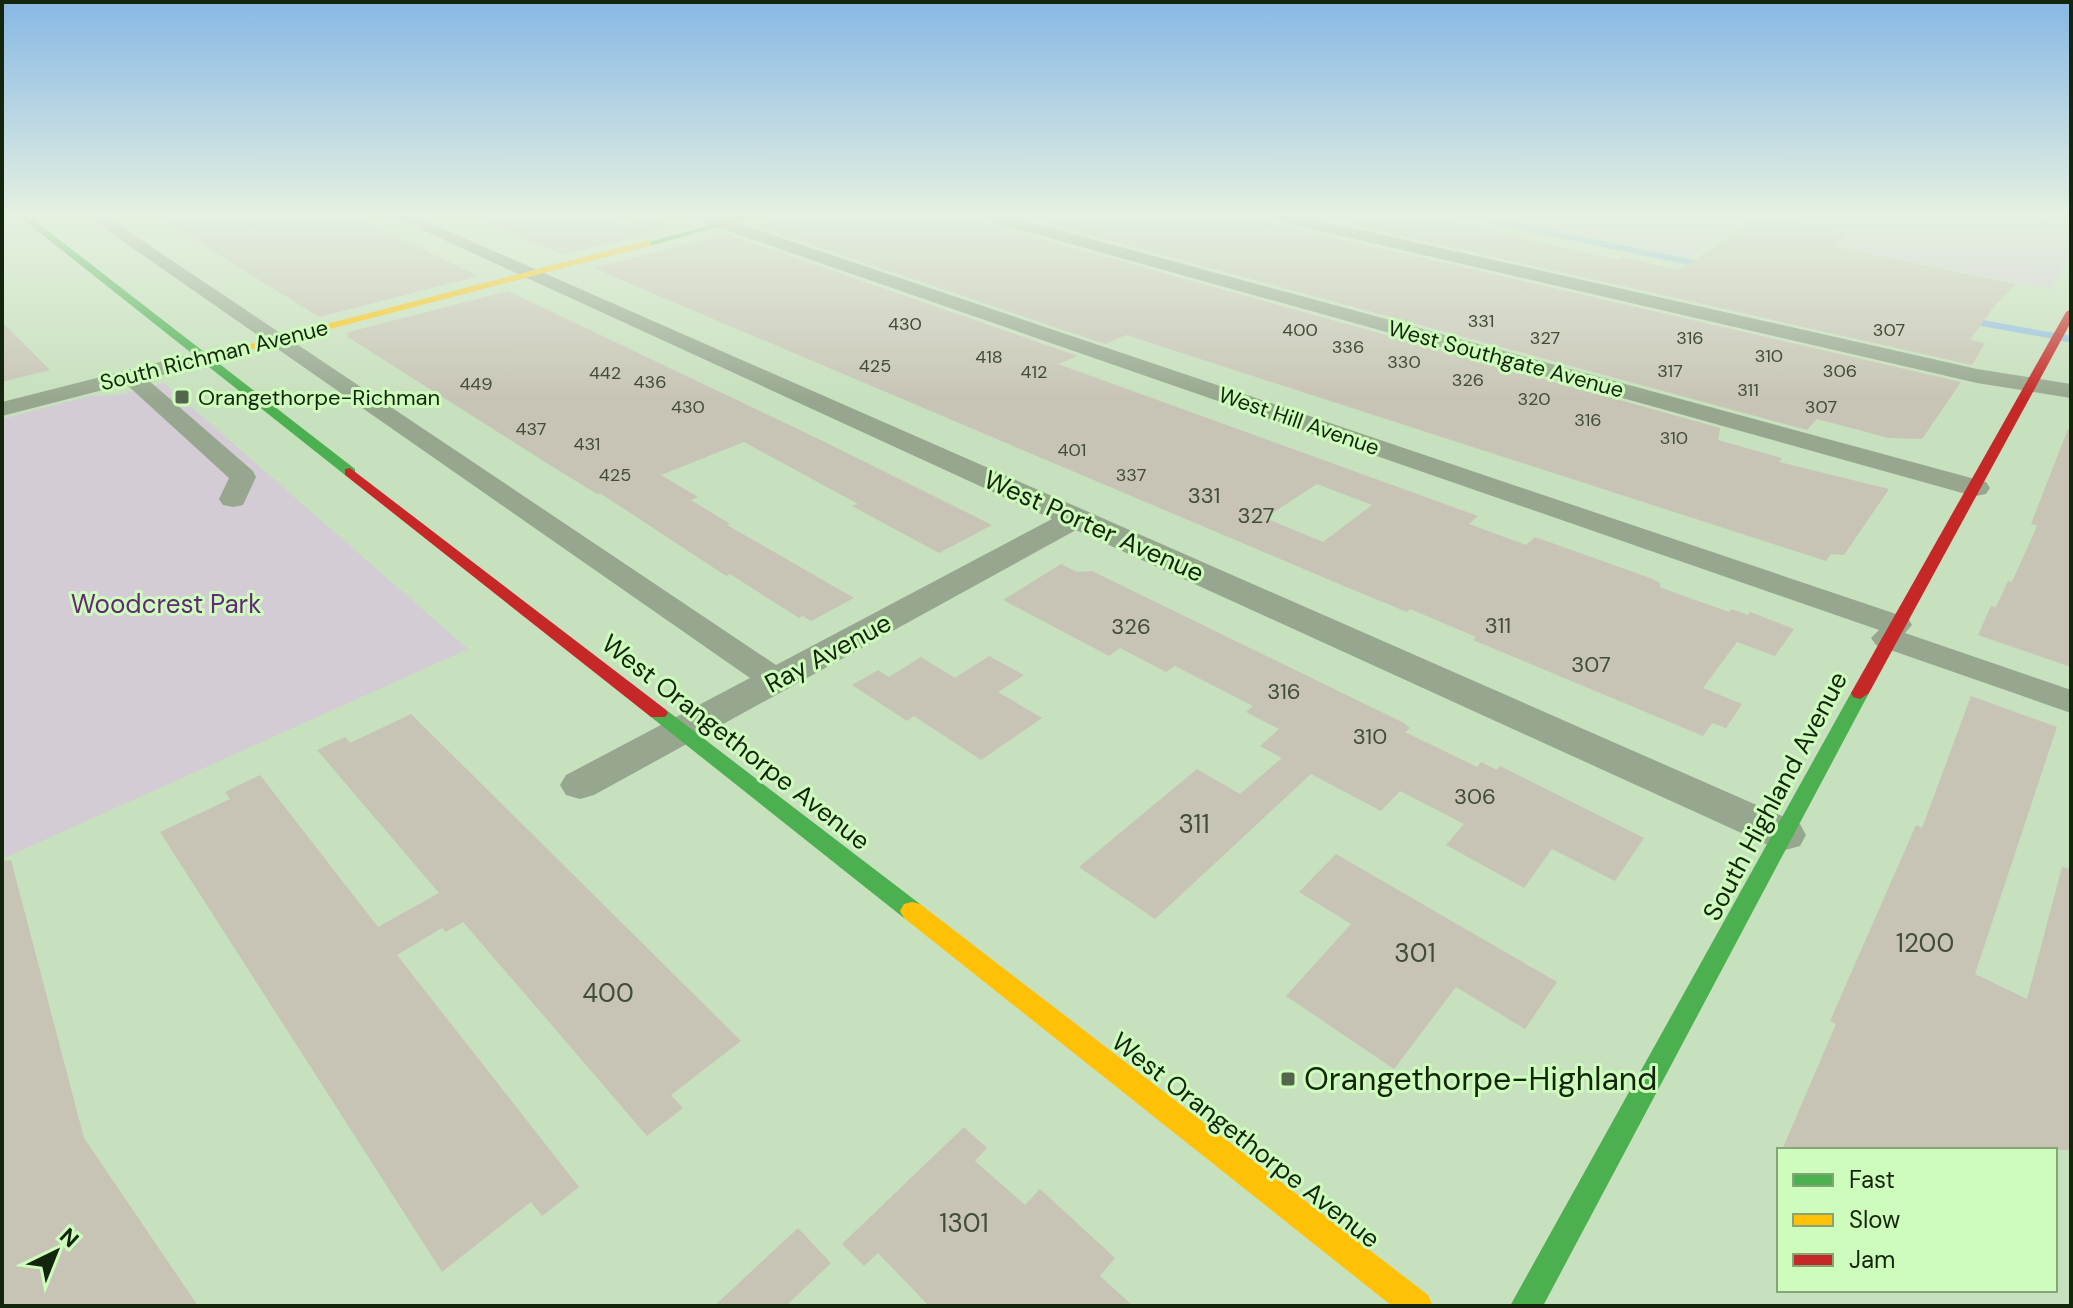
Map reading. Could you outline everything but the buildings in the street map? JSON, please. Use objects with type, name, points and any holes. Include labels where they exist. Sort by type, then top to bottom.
[{"type":"main road","name":"West Orangethorpe Avenue","points":[[101,278],[1417,1306]]},
{"type":"main road","name":"South Richman Avenue","points":[[203,358],[511,278]]},
{"type":"main road","name":"South Highland Avenue","points":[[1526,1306],[1785,835],[1892,631],[1976,488],[2071,312]]},
{"type":"street","points":[[185,278],[777,681]]},
{"type":"street","name":"West Porter Avenue","points":[[535,278],[1785,835]]},
{"type":"street","name":"West Hill Avenue","points":[[877,278],[1892,631],[2071,702]]},
{"type":"street","name":"West Southgate Avenue","points":[[1213,278],[1976,488]]},
{"type":"street","points":[[1548,278],[1977,376],[2031,382],[2071,391]]},
{"type":"street","name":"South Richman Avenue","points":[[2,409],[203,358]]},
{"type":"street","points":[[130,376],[243,477],[233,499]]},
{"type":"street","name":"Ray Avenue","points":[[580,785],[1076,518]]},
{"type":"green space","points":[[1994,278],[2057,278],[2051,289]]},
{"type":"green space","name":"Woodcrest Park","points":[[164,383],[468,649],[2,859],[2,419],[90,396],[118,395]]},
{"type":"waterway","points":[[1971,321],[2071,339],[2064,338]]},
{"type":"traffic: fast","points":[[102,278],[350,472]]},
{"type":"traffic: fast","points":[[1526,1306],[1860,693]]},
{"type":"traffic: fast","points":[[658,713],[912,911]]},
{"type":"traffic: slow","points":[[203,358],[513,278]]},
{"type":"traffic: slow","points":[[912,911],[1417,1306]]},
{"type":"traffic: jam","points":[[1860,693],[2071,312]]},
{"type":"traffic: jam","points":[[350,472],[658,713]]},
{"type":"place","name":"Orangethorpe-Richman","points":[[182,397]]},
{"type":"place","name":"Orangethorpe-Highland","points":[[1288,1079]]}]
